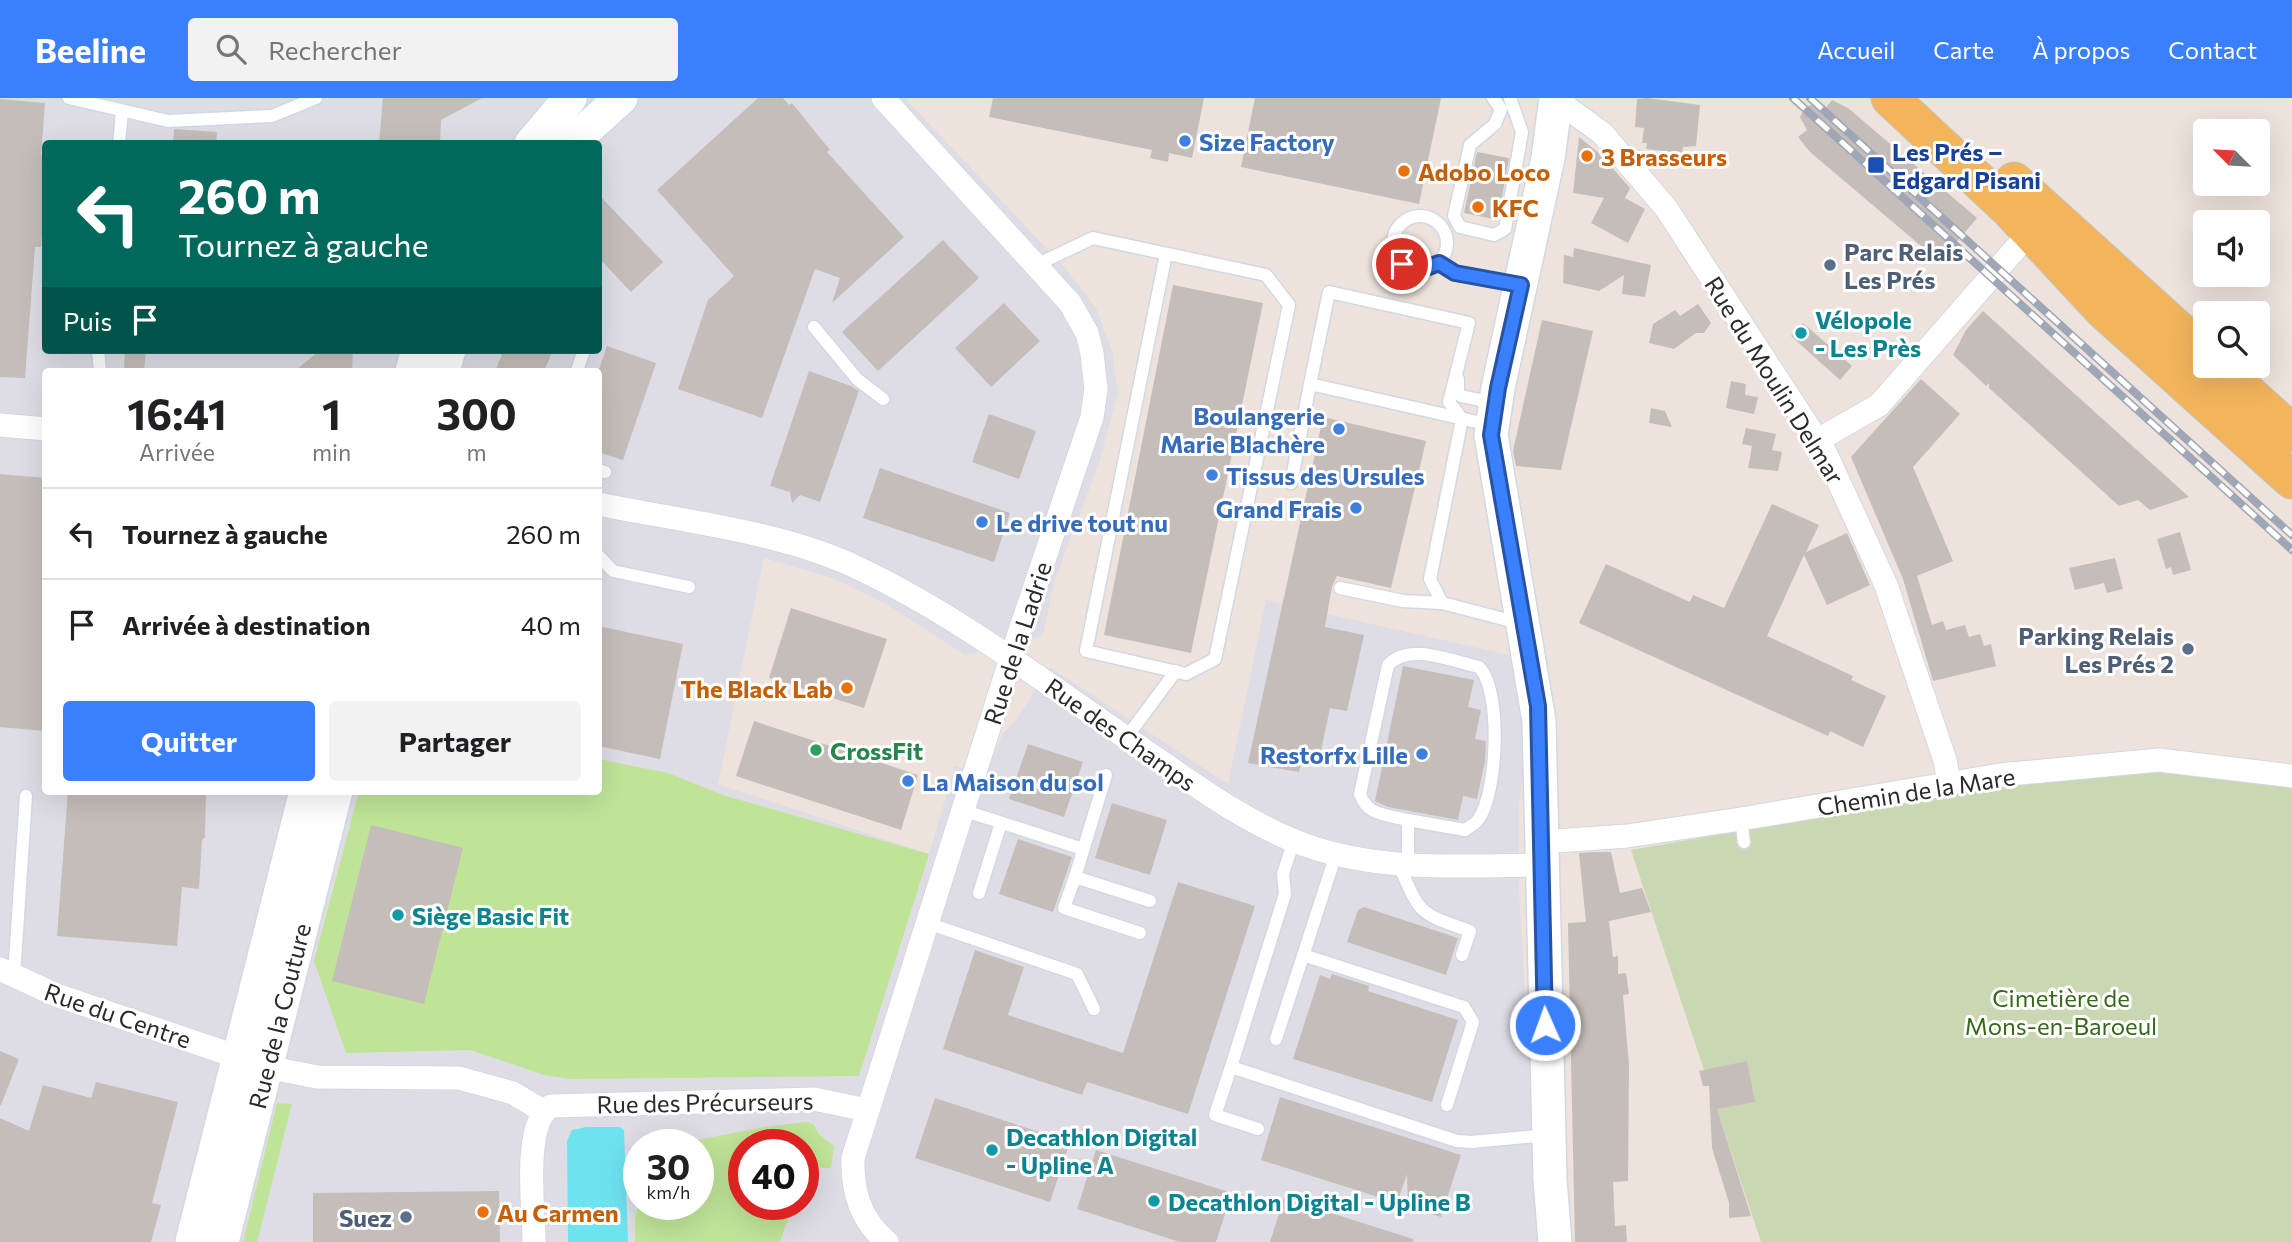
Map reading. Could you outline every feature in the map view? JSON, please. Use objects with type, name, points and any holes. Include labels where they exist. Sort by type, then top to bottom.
[{"type":"main road","points":[[1890,98],[2031,231],[2102,309],[2292,480]]},
{"type":"main road","points":[[1922,98],[2193,343]]},
{"type":"main road","points":[[2231,378],[2292,433]]},
{"type":"street","points":[[534,140],[570,98]]},
{"type":"street","points":[[574,140],[621,98]]},
{"type":"street","name":"Rue de la Ladrie","points":[[883,98],[1070,303],[1087,333],[1095,374],[1095,403],[962,810],[853,1158],[855,1194],[870,1225],[887,1242]]},
{"type":"street","points":[[1555,1242],[1548,1135],[1539,722],[1493,458],[1483,416],[1521,285],[1537,212],[1567,102]]},
{"type":"street","name":"Rue du Moulin Delmar","points":[[1567,102],[1602,133],[1666,208],[1818,440],[1852,505],[1890,596],[1945,761],[1949,783]]},
{"type":"street","points":[[1818,440],[1879,405],[2031,231]]},
{"type":"street","points":[[0,425],[42,429]]},
{"type":"street","name":"Rue des Champs","points":[[602,505],[782,542],[829,556],[883,580],[1011,658],[1228,807],[1294,840],[1336,853],[1404,865],[1541,854]]},
{"type":"street","name":"Chemin de la Mare","points":[[1541,854],[1627,836],[1742,830],[1937,788],[1949,783],[2159,760],[2292,776]]},
{"type":"street","name":"Rue de la Couture","points":[[222,1242],[252,1062],[305,795]]},
{"type":"street","name":"Rue de la Couture","points":[[192,1242],[252,1062],[335,795]]},
{"type":"street","name":"Rue du Centre","points":[[7,972],[57,995],[252,1062]]},
{"type":"street","points":[[252,1062],[317,1077],[459,1078],[513,1093],[543,1111],[536,1124],[533,1142],[534,1242]]},
{"type":"street","name":"Rue des Précurseurs","points":[[543,1111],[561,1104],[814,1099],[867,1110]]},
{"type":"lane","points":[[69,98],[169,121],[272,116],[316,98]]},
{"type":"lane","points":[[1493,98],[1501,109],[1499,117],[1470,145],[1454,216],[1460,227],[1494,235],[1505,229],[1521,151],[1522,132],[1510,98]]},
{"type":"lane","points":[[119,140],[122,112]]},
{"type":"lane","points":[[1419,215],[1432,218],[1440,224],[1448,240],[1446,254],[1439,263],[1418,271],[1402,264],[1393,251],[1394,233],[1405,219],[1419,215]]},
{"type":"lane","points":[[1036,265],[1093,238],[1266,275],[1289,305],[1215,659],[1186,674],[1086,651],[1166,254]]},
{"type":"lane","points":[[1439,263],[1455,273],[1521,285]]},
{"type":"lane","points":[[1291,483],[1329,292],[1469,323],[1449,402],[1483,416]]},
{"type":"lane","points":[[814,327],[857,379],[883,399]]},
{"type":"lane","points":[[1458,375],[1458,392],[1483,416]]},
{"type":"lane","points":[[1310,384],[1483,416]]},
{"type":"lane","points":[[1442,603],[1430,579],[1483,416]]},
{"type":"lane","points":[[602,559],[613,571],[689,587]]},
{"type":"lane","points":[[1340,588],[1403,601],[1442,603],[1523,624]]},
{"type":"lane","points":[[1409,652],[1479,667],[1487,675],[1497,742],[1484,809],[1477,822],[1465,830],[1408,820],[1370,811],[1364,805],[1360,794],[1388,666],[1396,656],[1409,652]]},
{"type":"lane","points":[[1126,738],[1176,671]]},
{"type":"lane","points":[[1106,775],[1064,908],[1140,933]]},
{"type":"lane","points":[[7,972],[26,796]]},
{"type":"lane","points":[[962,810],[1083,849]]},
{"type":"lane","points":[[1408,820],[1404,865],[1418,906],[1427,916],[1470,931],[1462,955]]},
{"type":"lane","points":[[979,893],[1001,822]]},
{"type":"lane","points":[[1258,1129],[1215,1115],[1285,894],[1283,874],[1294,840]]},
{"type":"lane","points":[[1276,1039],[1336,853]]},
{"type":"lane","points":[[1075,877],[1150,901]]},
{"type":"lane","points":[[927,923],[1077,974],[1094,1009]]},
{"type":"lane","points":[[1303,955],[1464,1007],[1473,1023],[1447,1105]]},
{"type":"lane","points":[[1231,1067],[1457,1140],[1471,1142],[1548,1135]]},
{"type":"shaded area","points":[[0,98],[905,98],[1065,268],[1096,308],[1112,351],[1118,393],[1099,463],[1054,582],[1043,635],[965,655],[886,604],[835,579],[764,558],[718,784],[929,854],[955,766],[986,775],[1002,735],[1017,719],[1050,667],[1228,784],[1266,600],[1509,655],[1523,723],[1519,889],[1539,1242],[0,1242]]},
{"type":"green space","points":[[602,760],[668,773],[726,796],[929,854],[859,1076],[571,1079],[544,1075],[470,1050],[346,1053],[314,961],[358,795],[602,795]]},
{"type":"green space","name":"Cimetière de Mons-en-Baroeul","points":[[2155,772],[2292,783],[2292,1242],[1761,1242],[1631,850],[2001,785]]},
{"type":"green space","points":[[277,1103],[292,1104],[257,1242],[243,1242]]},
{"type":"green space","points":[[806,1122],[813,1124],[816,1129],[754,1129]]},
{"type":"green space","points":[[728,1134],[728,1220],[788,1220],[780,1242],[635,1242],[635,1220],[714,1220],[714,1137]]},
{"type":"green space","points":[[819,1134],[834,1146],[831,1168],[819,1168]]},
{"type":"water","points":[[586,1127],[623,1129],[623,1220],[627,1220],[628,1242],[568,1242],[567,1141],[572,1130]]},
{"type":"building","points":[[383,98],[482,98],[441,120],[440,140],[379,140]]},
{"type":"building","points":[[758,98],[783,98],[789,105],[792,103],[830,150],[827,152],[904,237],[832,303],[840,278],[815,269],[762,418],[678,389],[708,300],[734,276],[657,190]]},
{"type":"building","points":[[993,98],[1204,98],[1192,158],[1169,153],[1168,162],[1150,158],[1152,150],[989,117]]},
{"type":"building","points":[[1255,98],[1441,98],[1419,204],[1241,167]]},
{"type":"building","points":[[0,99],[45,103],[41,155],[42,234],[41,247],[35,247],[25,378],[0,377]]},
{"type":"building","points":[[1637,99],[1700,105],[1696,146],[1683,147],[1682,153],[1646,149],[1647,143],[1642,143],[1644,128],[1635,127]]},
{"type":"building","points":[[1832,100],[1848,108],[1977,218],[1940,262],[1810,152],[1798,137],[1807,130],[1800,117],[1805,107],[1818,103],[1825,109]]},
{"type":"building","points":[[174,129],[217,132],[216,140],[173,140]]},
{"type":"building","points":[[1579,137],[1600,154],[1630,188],[1625,198],[1645,209],[1628,243],[1591,223],[1604,198],[1573,193]]},
{"type":"building","points":[[1477,152],[1509,158],[1498,220],[1464,213]]},
{"type":"building","points":[[602,198],[663,262],[631,292],[602,261]]},
{"type":"building","points":[[943,240],[979,278],[878,371],[842,332]]},
{"type":"building","points":[[1574,248],[1651,265],[1645,297],[1622,294],[1624,275],[1599,291],[1563,283],[1564,255],[1573,257]]},
{"type":"building","points":[[1173,285],[1263,303],[1191,653],[1104,635]]},
{"type":"building","points":[[1004,303],[1040,341],[991,387],[955,348]]},
{"type":"building","points":[[1698,304],[1711,323],[1704,333],[1696,333],[1674,349],[1649,343],[1653,324],[1675,310],[1680,316]]},
{"type":"building","points":[[1983,311],[2189,497],[2150,510],[2138,500],[2119,506],[1989,388],[1989,383],[1986,386],[1953,355],[1966,330]]},
{"type":"building","points":[[1542,320],[1593,331],[1561,470],[1516,466],[1513,451]]},
{"type":"building","points":[[1803,323],[1852,366],[1840,380],[1791,336]]},
{"type":"building","points":[[607,346],[656,363],[623,460],[602,453],[602,368],[599,368]]},
{"type":"building","points":[[125,354],[146,354],[144,368],[124,368]]},
{"type":"building","points":[[315,354],[353,354],[352,368],[299,368]]},
{"type":"building","points":[[502,354],[551,354],[545,368],[496,368]]},
{"type":"building","points":[[809,371],[859,391],[820,502],[800,495],[792,503],[790,492],[770,486]]},
{"type":"building","points":[[1921,379],[1960,414],[1913,467],[1953,561],[1917,576],[1932,625],[1943,621],[1946,630],[1965,625],[1969,637],[1980,634],[1984,646],[1991,644],[1996,666],[1933,681],[1903,579],[1851,457]]},
{"type":"building","points":[[1731,381],[1746,384],[1745,395],[1758,397],[1754,414],[1726,408]]},
{"type":"building","points":[[1651,408],[1665,411],[1672,427],[1649,423]]},
{"type":"building","points":[[989,414],[1036,431],[1019,479],[972,462]]},
{"type":"building","points":[[1323,417],[1426,441],[1391,588],[1337,576],[1332,586],[1325,627],[1364,635],[1347,711],[1330,708],[1319,760],[1303,756],[1299,772],[1248,763]]},
{"type":"building","points":[[1746,428],[1776,434],[1772,450],[1782,452],[1778,471],[1748,468],[1752,446],[1742,444]]},
{"type":"building","points":[[880,468],[1010,513],[994,562],[863,518]]},
{"type":"building","points":[[0,474],[42,478],[42,731],[0,727]]},
{"type":"building","points":[[1772,504],[1819,525],[1806,552],[1847,533],[1870,585],[1827,605],[1804,555],[1767,636],[1853,676],[1851,680],[1886,696],[1863,747],[1830,731],[1828,736],[1579,623],[1606,564],[1690,602],[1693,595],[1724,608]]},
{"type":"building","points":[[2180,532],[2191,570],[2173,575],[2171,567],[2166,569],[2157,539]]},
{"type":"building","points":[[2115,558],[2123,589],[2107,593],[2104,583],[2075,590],[2069,568]]},
{"type":"building","points":[[791,608],[887,639],[864,708],[769,678]]},
{"type":"building","points":[[602,627],[683,644],[660,759],[602,747]]},
{"type":"building","points":[[1403,666],[1474,680],[1468,707],[1481,710],[1475,739],[1486,741],[1485,761],[1477,799],[1463,796],[1458,820],[1388,807],[1375,801]]},
{"type":"building","points":[[754,721],[918,775],[901,830],[736,776]]},
{"type":"building","points":[[1028,744],[1083,762],[1064,817],[1009,799]]},
{"type":"building","points":[[68,795],[206,795],[205,837],[202,840],[199,889],[182,887],[177,946],[57,936]]},
{"type":"building","points":[[1112,803],[1167,820],[1150,875],[1095,858]]},
{"type":"building","name":"Siège Basic Fit","points":[[371,825],[463,848],[424,1004],[332,981]]},
{"type":"building","points":[[1018,839],[1072,857],[1053,912],[999,894]]},
{"type":"building","points":[[1611,852],[1620,893],[1642,888],[1651,912],[1609,921],[1613,957],[1618,956],[1618,974],[1626,973],[1629,994],[1623,995],[1629,1065],[1628,1181],[1613,1182],[1615,1226],[1626,1225],[1627,1242],[1575,1242],[1568,923],[1586,922],[1579,853]]},
{"type":"building","points":[[1178,882],[1255,906],[1188,1114],[1087,1082],[1082,1095],[943,1049],[975,950],[1024,967],[1008,1015],[1123,1053]]},
{"type":"building","points":[[1364,907],[1458,938],[1446,975],[1347,942],[1358,910]]},
{"type":"building","points":[[1332,974],[1369,986],[1368,991],[1458,1020],[1432,1102],[1293,1059],[1320,975],[1330,979]]},
{"type":"building","points":[[0,1051],[19,1059],[1,1105],[0,1105]]},
{"type":"building","points":[[1747,1061],[1755,1102],[1717,1109],[1751,1216],[1729,1218],[1729,1203],[1712,1148],[1709,1086],[1703,1086],[1699,1071]]},
{"type":"building","points":[[96,1082],[178,1102],[152,1203],[161,1205],[151,1242],[0,1242],[0,1118],[29,1131],[43,1085],[91,1098]]},
{"type":"building","points":[[1280,1097],[1461,1155],[1441,1217],[1408,1207],[1407,1174],[1397,1203],[1261,1160]]},
{"type":"building","name":"Decathlon Digital - Upline A","points":[[935,1098],[1070,1142],[1050,1202],[915,1158]]},
{"type":"building","name":"Decathlon Digital - Upline B","points":[[1096,1150],[1232,1193],[1216,1242],[1180,1242],[1077,1209]]},
{"type":"building","name":"Suez","points":[[499,1191],[500,1242],[313,1242],[313,1193]]},
{"type":"building","points":[[1284,1198],[1413,1239],[1413,1242],[1270,1242]]},
{"type":"railway","points":[[1793,98],[2292,550]]},
{"type":"railway","points":[[1810,98],[2292,535]]},
{"type":"place","name":"Size Factory","points":[[1185,141]]},
{"type":"place","name":"3 Brasseurs","points":[[1587,156]]},
{"type":"place","name":"Les Prés – Edgard Pisani","points":[[1876,165]]},
{"type":"place","name":"Adobo Loco","points":[[1404,171]]},
{"type":"place","name":"KFC","points":[[1478,207]]},
{"type":"place","name":"Parc Relais Les Prés","points":[[1830,265]]},
{"type":"place","name":"Vélopole - Les Près","points":[[1801,333]]},
{"type":"place","name":"Boulangerie Marie Blachère","points":[[1339,429]]},
{"type":"place","name":"Tissus des Ursules","points":[[1212,475]]},
{"type":"place","name":"Grand Frais","points":[[1356,508]]},
{"type":"place","name":"Le drive tout nu","points":[[982,522]]},
{"type":"place","name":"Parking Relais Les Prés 2","points":[[2188,649]]},
{"type":"place","name":"The Black Lab","points":[[847,688]]},
{"type":"place","name":"CrossFit","points":[[816,750]]},
{"type":"place","name":"Restorfx Lille","points":[[1422,754]]},
{"type":"place","name":"La Maison du sol","points":[[908,781]]},
{"type":"place","name":"Siège Basic Fit","points":[[398,915]]},
{"type":"place","name":"Decathlon Digital - Upline A","points":[[992,1150]]},
{"type":"place","name":"Decathlon Digital - Upline B","points":[[1154,1201]]},
{"type":"place","name":"Au Carmen","points":[[483,1212]]},
{"type":"place","name":"Suez","points":[[406,1217]]},
{"type":"route","points":[[1402,264],[1418,271],[1429,270],[1439,263],[1455,273],[1521,285],[1498,388],[1491,435],[1538,706],[1545,1025]]}]
